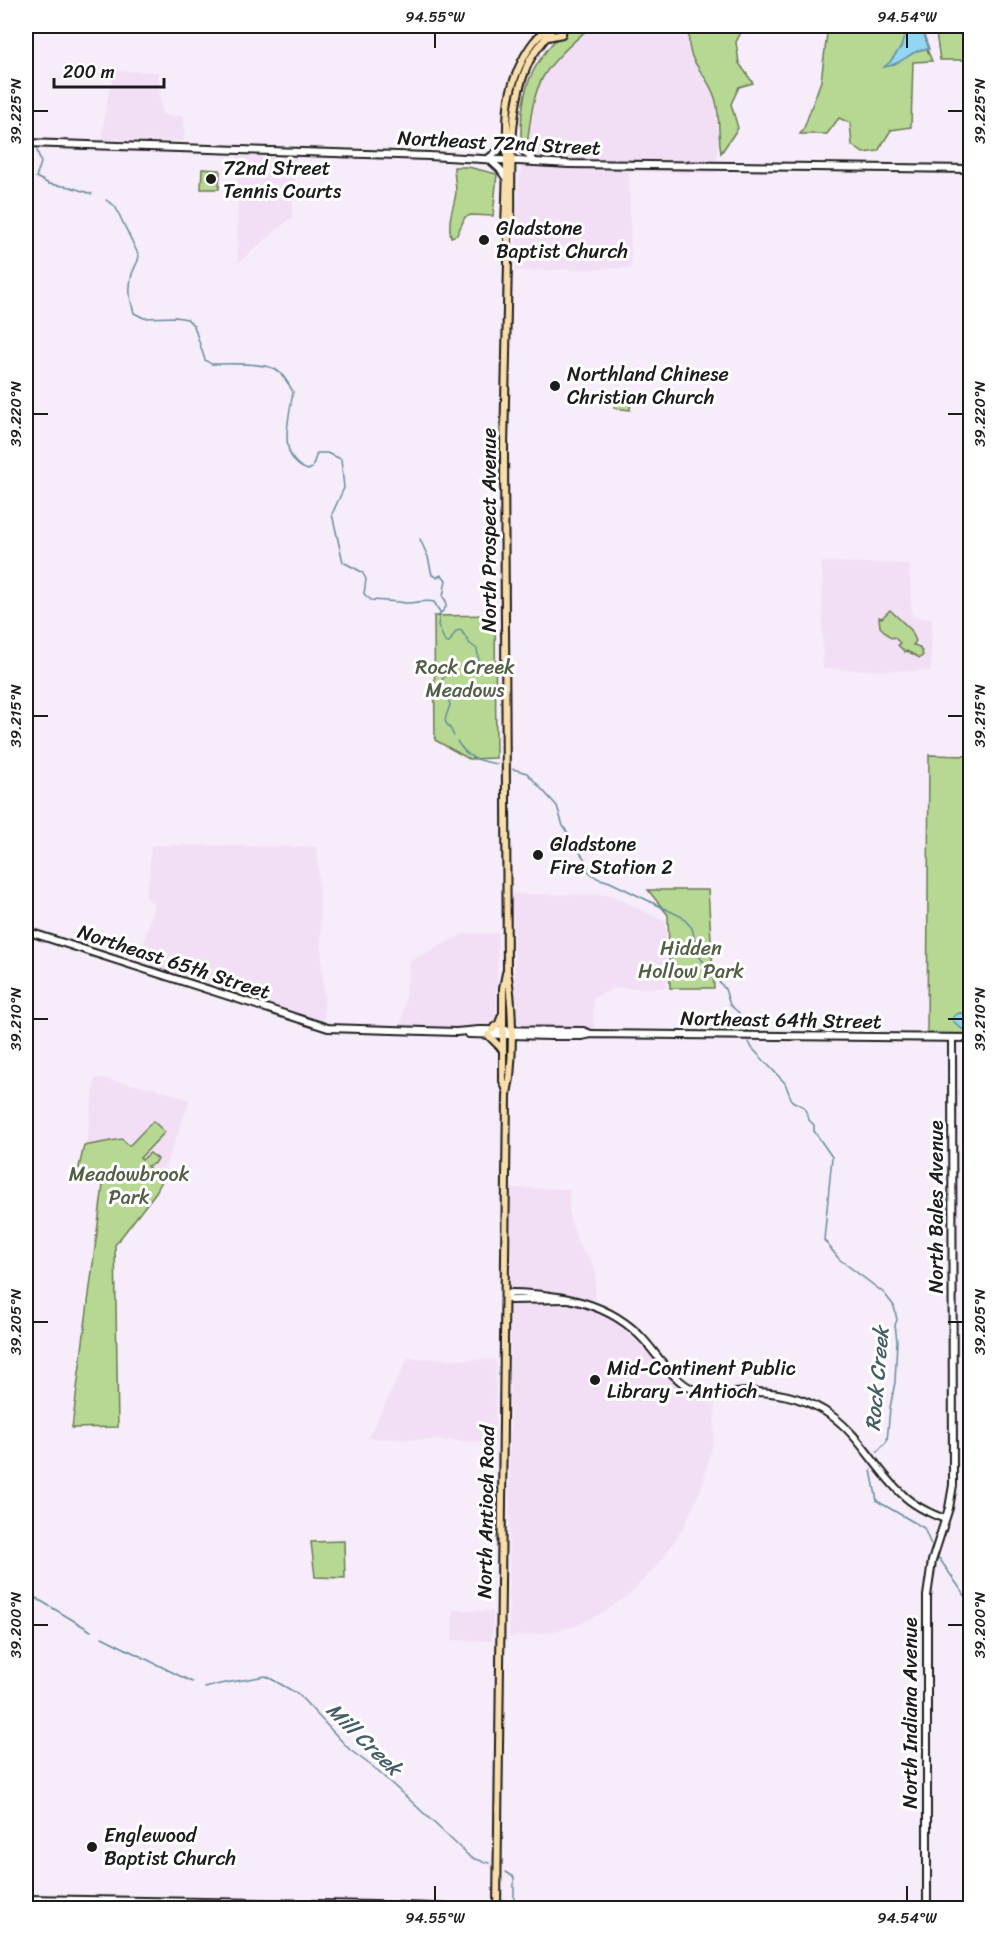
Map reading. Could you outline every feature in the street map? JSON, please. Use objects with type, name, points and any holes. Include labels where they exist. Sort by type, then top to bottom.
[{"type":"main road","points":[[510,160],[507,137],[508,109],[518,71],[542,28],[554,26]]},
{"type":"main road","points":[[510,160],[519,88],[530,60],[554,26]]},
{"type":"main road","points":[[545,39],[562,34],[563,26]]},
{"type":"main road","name":"North Prospect Avenue","points":[[508,233],[505,225],[506,178],[510,160]]},
{"type":"main road","name":"North Prospect Avenue","points":[[507,1033],[510,989],[507,971],[504,448],[508,233],[511,225],[510,160]]},
{"type":"main road","name":"North Prospect Avenue","points":[[507,971],[503,988],[503,1011],[507,1033]]},
{"type":"main road","points":[[503,1011],[499,1023],[490,1032],[499,1044],[503,1056]]},
{"type":"main road","points":[[507,1033],[503,1056],[503,1080],[507,1092]]},
{"type":"main road","points":[[507,1033],[510,1080],[507,1092]]},
{"type":"main road","name":"North Antioch Road","points":[[497,1908],[507,1092]]},
{"type":"street","points":[[506,178],[500,169],[488,159],[498,151],[507,137]]},
{"type":"street","points":[[514,141],[536,162]]},
{"type":"street","name":"Northeast 72nd Street","points":[[26,143],[328,152],[536,162],[970,169]]},
{"type":"street","name":"Northeast 65th Street","points":[[26,931],[312,1024]]},
{"type":"street","name":"Northeast 64th Street","points":[[312,1024],[328,1028],[581,1036],[591,1034],[970,1038]]},
{"type":"street","name":"North Bales Avenue","points":[[945,1520],[951,1497],[953,1473],[952,1038]]},
{"type":"street","points":[[505,1296],[511,1300],[567,1299],[604,1311],[623,1321],[642,1337],[681,1382],[694,1390],[709,1394],[757,1392],[779,1395],[804,1401],[823,1410],[850,1431],[903,1495],[923,1510],[945,1520]]},
{"type":"street","name":"North Indiana Avenue","points":[[927,1908],[927,1596],[932,1561],[945,1520]]},
{"type":"street","points":[[26,1899],[253,1906],[462,1908]]},
{"type":"shaded area","points":[[591,26],[690,26],[687,42],[692,59],[715,98],[718,141],[715,173],[629,172],[631,268],[515,271],[519,178],[531,114],[543,77],[563,53]]},
{"type":"shaded area","points":[[114,71],[158,72],[162,115],[184,116],[184,141],[102,140],[105,111]]},
{"type":"shaded area","points":[[237,155],[296,157],[292,217],[238,263]]},
{"type":"shaded area","points":[[822,562],[909,564],[912,617],[932,619],[931,671],[823,669]]},
{"type":"shaded area","points":[[151,845],[317,847],[325,1024],[138,965],[154,905],[145,896],[149,879]]},
{"type":"shaded area","points":[[512,894],[611,895],[666,922],[666,986],[662,988],[616,988],[593,998],[594,1029],[517,1028]]},
{"type":"shaded area","points":[[498,933],[496,1021],[488,1027],[401,1026],[410,961],[464,934]]},
{"type":"shaded area","points":[[98,1078],[153,1088],[190,1100],[156,1192],[81,1180],[95,1081]]},
{"type":"shaded area","points":[[511,1188],[569,1189],[569,1216],[579,1246],[592,1262],[596,1274],[595,1299],[590,1310],[608,1318],[631,1335],[680,1387],[696,1396],[715,1400],[714,1438],[701,1489],[683,1528],[661,1561],[631,1593],[607,1610],[576,1626],[539,1634],[509,1637]]},
{"type":"shaded area","points":[[408,1358],[496,1360],[495,1442],[368,1438]]},
{"type":"shaded area","points":[[453,1610],[493,1611],[492,1641],[452,1640]]},
{"type":"green space","points":[[568,26],[591,26],[559,56],[543,77],[534,101],[527,145],[521,141],[521,122],[530,78],[545,52]]},
{"type":"green space","points":[[690,26],[740,26],[743,29],[736,42],[739,63],[753,83],[739,87],[731,104],[738,128],[721,153],[717,104],[711,88],[692,57]]},
{"type":"green space","points":[[828,26],[917,26],[932,61],[913,62],[911,127],[891,130],[878,151],[863,153],[852,145],[850,123],[839,118],[827,134],[800,134],[821,81]]},
{"type":"green space","points":[[935,26],[970,26],[970,60],[940,60]]},
{"type":"green space","points":[[454,167],[468,167],[497,174],[493,216],[465,217],[457,235],[451,237],[450,219],[456,192]]},
{"type":"green space","name":"72nd Street Tennis Courts","points":[[202,169],[220,170],[219,189],[201,189]]},
{"type":"green space","points":[[625,392],[631,396],[630,410],[614,408],[615,397],[618,393]]},
{"type":"green space","points":[[890,610],[911,630],[916,641],[913,645],[921,650],[923,655],[920,658],[905,652],[894,637],[891,638],[880,627],[879,617],[882,618]]},
{"type":"green space","name":"Rock Creek Meadows","points":[[495,615],[496,758],[469,759],[435,740],[434,616]]},
{"type":"green space","points":[[929,755],[970,756],[970,1035],[927,1034]]},
{"type":"green space","name":"Hidden Hollow Park","points":[[648,890],[708,890],[714,988],[670,988],[668,915]]},
{"type":"green space","name":"Meadowbrook Park","points":[[153,1121],[165,1132],[140,1158],[142,1160],[150,1153],[158,1159],[147,1166],[162,1181],[115,1245],[118,1427],[72,1428],[103,1185],[76,1180],[84,1146],[122,1139],[129,1146]]},
{"type":"green space","points":[[344,1541],[345,1578],[315,1577],[311,1542]]},
{"type":"water","points":[[913,26],[921,26],[929,49],[917,51],[891,66],[884,67],[901,47],[906,30]]},
{"type":"water","points":[[959,1013],[970,1014],[970,1031],[962,1029],[953,1021],[953,1017]]},
{"type":"waterway","name":"Rock Creek","points":[[26,129],[28,134]]},
{"type":"waterway","name":"Rock Creek","points":[[37,150],[41,163],[36,177],[49,184],[70,187],[92,194]]},
{"type":"waterway","name":"Rock Creek","points":[[106,200],[115,206],[139,256],[130,284],[134,313],[144,318],[187,319],[194,326],[205,360],[211,364],[253,364],[275,369],[283,376],[293,392],[287,437],[292,457],[298,465],[308,470],[312,468],[317,453],[327,453],[341,459],[344,488],[332,514],[343,562],[362,572],[366,579],[364,594],[371,600],[434,602],[440,612],[438,625],[445,642],[449,643],[456,631],[461,630],[470,644],[477,649],[479,661],[477,664],[461,667],[454,665],[442,680],[450,705],[445,721],[454,736]]},
{"type":"waterway","points":[[420,539],[428,557],[432,575],[437,577],[442,575],[446,580],[443,597],[446,607],[441,613]]},
{"type":"waterway","name":"Rock Creek","points":[[457,741],[465,752],[474,758],[497,764]]},
{"type":"waterway","name":"Rock Creek","points":[[513,769],[527,773],[557,806],[563,826],[587,863],[589,872],[597,878],[682,917],[692,928],[698,955],[725,989],[730,1005],[738,1012],[747,1031]]},
{"type":"waterway","name":"Rock Creek","points":[[749,1042],[785,1083],[792,1101],[804,1107],[809,1120],[814,1125],[814,1131],[832,1157],[824,1240],[839,1259],[884,1293],[894,1306],[897,1320],[895,1325],[897,1341],[895,1382],[887,1441],[877,1452]]},
{"type":"waterway","name":"Rock Creek","points":[[871,1470],[877,1501],[924,1528],[931,1545]]},
{"type":"waterway","name":"Rock Creek","points":[[939,1558],[970,1603]]},
{"type":"waterway","name":"Mill Creek","points":[[26,1592],[91,1631]]},
{"type":"waterway","name":"Mill Creek","points":[[102,1637],[192,1682]]},
{"type":"waterway","name":"Mill Creek","points":[[205,1688],[266,1676],[298,1694],[350,1750],[373,1767],[471,1858],[489,1863]]},
{"type":"waterway","name":"Mill Creek","points":[[506,1872],[514,1877],[514,1908]]},
{"type":"place","name":"72nd Street Tennis Courts","points":[[211,179]]},
{"type":"place","name":"Gladstone Baptist Church","points":[[484,240]]},
{"type":"place","name":"Northland Chinese Christian Church","points":[[555,386]]},
{"type":"place","name":"Gladstone Fire Station 2","points":[[538,855]]},
{"type":"place","name":"Mid-Continent Public Library - Antioch","points":[[595,1380]]},
{"type":"place","name":"Englewood Baptist Church","points":[[92,1847]]}]
